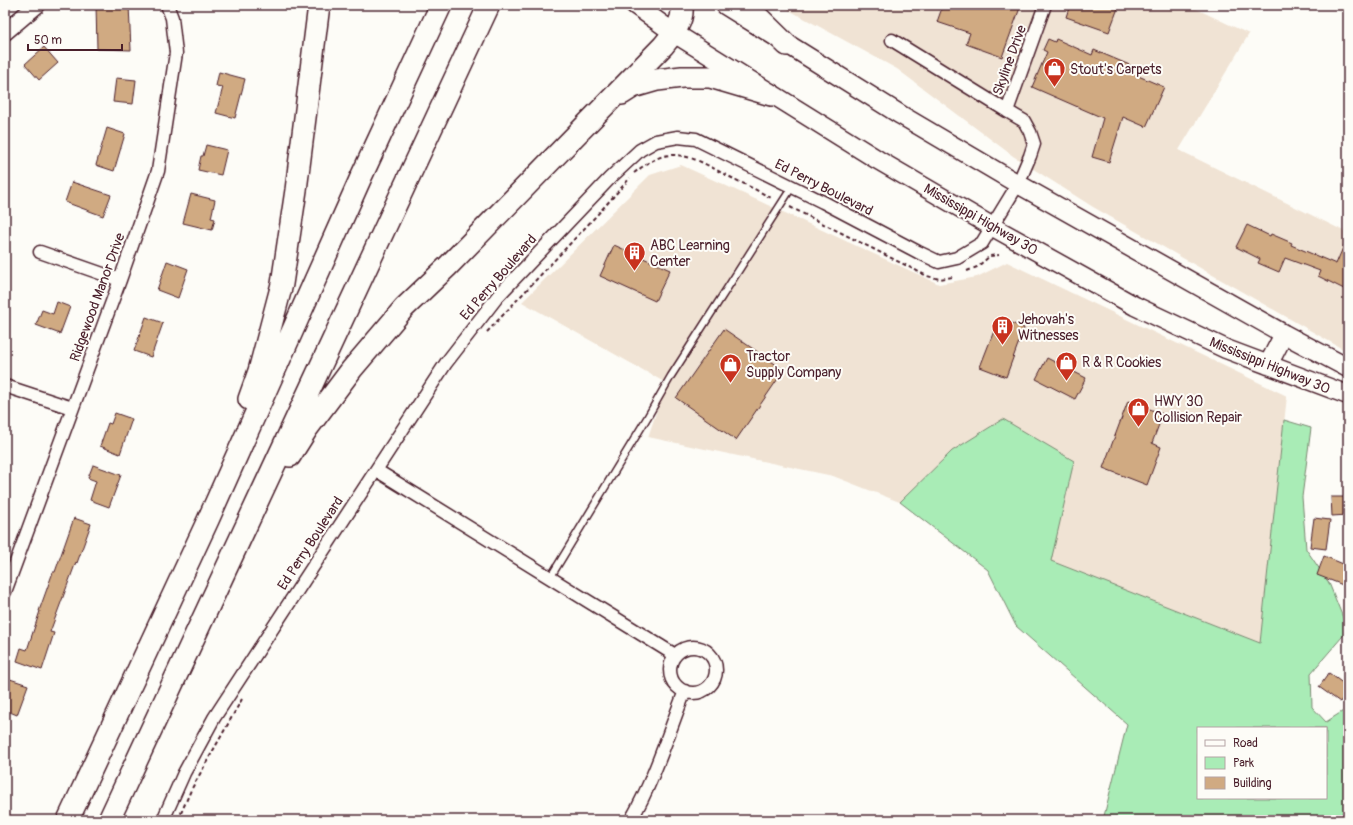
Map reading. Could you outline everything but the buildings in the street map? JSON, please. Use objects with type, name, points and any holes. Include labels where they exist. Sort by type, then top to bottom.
[{"type":"highway","points":[[208,520],[259,371],[282,284],[296,190],[319,5]]},
{"type":"highway","points":[[68,820],[208,520],[362,175],[441,5]]},
{"type":"highway","points":[[109,820],[489,5]]},
{"type":"highway","points":[[247,522],[307,429],[352,369],[404,308],[447,267],[608,103],[674,33],[680,23],[683,10],[682,5]]},
{"type":"highway","points":[[746,5],[787,45]]},
{"type":"highway","points":[[608,103],[633,87],[657,80],[682,77],[710,77],[771,95]]},
{"type":"main road","name":"Mississippi Highway 30","points":[[635,5],[674,33],[771,95],[878,160],[1134,306],[1226,349],[1348,395]]},
{"type":"main road","name":"Mississippi Highway 30","points":[[725,5],[901,115],[1018,184],[1284,334],[1348,368]]},
{"type":"main road","points":[[1268,365],[1284,334]]},
{"type":"street","points":[[5,32],[37,5]]},
{"type":"street","name":"Ridgewood Manor Drive","points":[[5,592],[120,280],[158,171],[176,53],[172,18],[167,5]]},
{"type":"street","name":"Skyline Drive","points":[[1018,184],[1034,144],[1024,121],[1007,111],[1045,5]]},
{"type":"street","points":[[892,40],[1007,111]]},
{"type":"street","name":"Ed Perry Boulevard","points":[[163,820],[184,773],[214,718],[446,363],[498,296],[610,178],[640,150],[656,141],[678,137],[696,140],[939,262],[957,258],[982,243],[1018,184]]},
{"type":"street","points":[[40,252],[120,280]]},
{"type":"street","points":[[5,386],[72,408]]},
{"type":"street","points":[[376,470],[675,656]]},
{"type":"street","points":[[688,647],[704,649],[710,654],[714,661],[716,669],[715,677],[706,689],[692,693],[685,691],[679,688],[671,676],[671,662],[681,650],[688,647]]},
{"type":"street","points":[[630,820],[638,806],[661,753],[685,691]]},
{"type":"lane","points":[[550,578],[671,376],[792,187]]},
{"type":"path","points":[[485,334],[597,215]]},
{"type":"path","points":[[967,271],[977,267],[990,256],[999,255]]},
{"type":"path","points":[[178,820],[195,784],[244,696]]},
{"type":"shaded area","points":[[786,5],[1188,5],[1249,34],[1179,150],[1348,233],[1348,352],[1093,207],[1013,156],[897,69],[787,9]]},
{"type":"shaded area","points":[[681,165],[939,284],[977,277],[1007,262],[1287,396],[1260,643],[833,476],[648,437],[666,383],[522,302],[650,175]]},
{"type":"green space","points":[[1003,419],[1074,461],[1051,561],[1260,643],[1284,420],[1311,428],[1302,497],[1306,549],[1329,583],[1348,630],[1311,673],[1312,707],[1326,722],[1348,708],[1348,820],[1103,820],[1127,724],[1016,626],[988,570],[900,502],[952,451]]},
{"type":"place","name":"Stout's Carpets","points":[[1055,88]]},
{"type":"place","name":"ABC Learning Center","points":[[635,272]]},
{"type":"place","name":"Jehovah's Witnesses","points":[[1002,346]]},
{"type":"place","name":"R & R Cookies","points":[[1067,382]]},
{"type":"place","name":"Tractor Supply Company","points":[[730,384]]},
{"type":"place","name":"HWY 30 Collision Repair","points":[[1138,428]]}]
